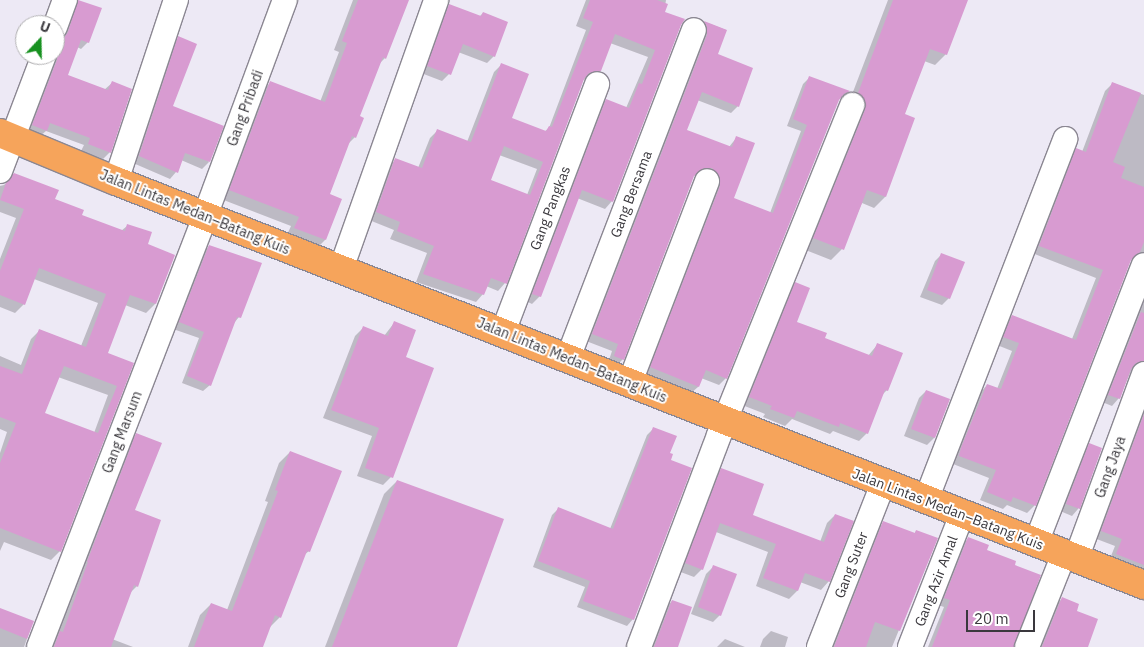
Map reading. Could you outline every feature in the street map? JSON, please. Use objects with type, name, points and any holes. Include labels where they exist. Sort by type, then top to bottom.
[{"type":"highway","name":"Jalan Lintas Medan–Batang Kuis","points":[[6,135],[116,181],[630,382],[725,422],[1144,585]]},
{"type":"street","points":[[59,15],[65,0]]},
{"type":"street","points":[[116,181],[176,0]]},
{"type":"street","name":"Gang Pribadi","points":[[206,216],[285,0]]},
{"type":"street","points":[[341,270],[436,0]]},
{"type":"street","name":"Gang Bersama","points":[[568,358],[694,30]]},
{"type":"street","points":[[0,171],[6,135],[39,65]]},
{"type":"street","name":"Gang Pangkas","points":[[503,332],[597,84]]},
{"type":"street","points":[[639,647],[725,422],[852,105]]},
{"type":"street","points":[[926,500],[1065,139]]},
{"type":"street","points":[[630,382],[707,181]]},
{"type":"street","name":"Gang Marsum","points":[[39,647],[206,216]]},
{"type":"street","points":[[1036,543],[1144,265]]},
{"type":"street","name":"Gang Jaya","points":[[1027,647],[1070,556],[1144,374]]},
{"type":"street","name":"Gang Suter","points":[[819,647],[883,484]]},
{"type":"street","name":"Gang Azir Amal","points":[[910,647],[962,514]]},
{"type":"building","points":[[78,0],[102,8],[89,43],[81,40],[68,75],[108,90],[112,81],[132,89],[111,153],[88,144],[90,138],[50,123],[47,131],[32,125],[55,65],[65,65],[65,36]]},
{"type":"building","points":[[358,0],[409,0],[386,59],[383,57],[360,116],[364,118],[356,138],[352,136],[330,194],[342,199],[326,240],[294,228],[299,217],[229,190],[270,81],[325,102],[347,43],[342,41]]},
{"type":"building","points":[[590,0],[657,0],[668,4],[665,12],[685,19],[681,25],[613,202],[582,190],[541,297],[532,294],[606,99],[629,108],[639,83],[642,84],[655,50],[615,34],[601,71],[589,73],[584,79],[507,284],[491,278],[484,295],[423,274],[434,246],[397,231],[400,222],[376,212],[395,158],[422,168],[437,129],[471,142],[501,63],[529,74],[512,118],[546,131],[549,126],[552,127],[593,22],[583,18]],"holes":[[[504,146],[543,162],[530,195],[491,180]]]},
{"type":"building","points":[[893,0],[968,0],[947,55],[930,49],[905,114],[915,118],[886,197],[867,190],[844,250],[813,238],[865,110],[865,103],[858,93]]},
{"type":"building","points":[[449,4],[481,16],[483,12],[508,22],[495,57],[463,44],[451,75],[427,66]]},
{"type":"building","points":[[704,21],[727,30],[718,54],[753,68],[739,107],[702,92],[687,130],[732,147],[736,136],[755,143],[734,198],[773,213],[807,125],[793,119],[809,76],[850,91],[839,100],[727,379],[706,370],[699,387],[650,367],[720,186],[720,178],[712,168],[704,168],[694,176],[624,360],[614,356],[618,344],[592,334],[707,35],[707,27]]},
{"type":"building","points":[[178,36],[197,44],[173,106],[224,126],[210,162],[185,153],[178,173],[139,156]]},
{"type":"building","points":[[1112,82],[1141,93],[1113,162],[1125,167],[1121,178],[1144,187],[1144,242],[1140,252],[1131,260],[1036,506],[1013,497],[1011,502],[987,492],[996,470],[959,456],[987,384],[1001,389],[1019,343],[1003,337],[1012,315],[1076,340],[1103,270],[1039,246],[1076,148],[1086,152]]},
{"type":"building","points":[[14,173],[59,190],[55,199],[84,210],[82,215],[125,231],[127,224],[152,232],[148,244],[175,255],[156,304],[130,295],[108,353],[134,363],[61,552],[0,528],[0,463],[16,423],[0,417],[0,366],[22,374],[39,329],[86,347],[106,294],[39,268],[25,305],[0,295],[0,271],[24,209],[0,200],[6,183]],"holes":[[[64,366],[117,386],[98,433],[45,413]]]},
{"type":"building","points":[[209,245],[262,263],[241,318],[237,317],[211,386],[187,376],[204,332],[179,322]]},
{"type":"building","points":[[941,253],[965,262],[950,299],[927,290]]},
{"type":"building","points":[[795,282],[810,288],[797,322],[827,333],[825,338],[872,356],[877,343],[903,353],[888,391],[885,390],[868,434],[840,423],[839,427],[797,411],[794,418],[770,409],[772,406],[749,397]]},
{"type":"building","points":[[1141,312],[1144,313],[1144,361],[1136,363],[1131,369],[1120,399],[1108,395]]},
{"type":"building","points":[[394,321],[416,330],[406,357],[434,368],[393,478],[365,468],[379,428],[331,410],[363,326],[388,336]]},
{"type":"building","points":[[926,390],[950,399],[935,438],[911,429]]},
{"type":"building","points":[[1144,414],[1144,565],[1116,554],[1122,539],[1101,531]]},
{"type":"building","points":[[653,427],[677,436],[670,453],[673,454],[671,460],[692,468],[634,620],[583,601],[590,581],[538,561],[558,507],[613,529]]},
{"type":"building","points":[[136,433],[162,443],[135,510],[161,520],[138,587],[134,585],[111,647],[54,647],[60,631],[63,632],[87,562]]},
{"type":"building","points":[[1089,443],[1102,448],[1080,509],[1066,504]]},
{"type":"building","points":[[290,451],[342,471],[310,552],[307,551],[281,618],[275,615],[263,647],[194,647],[211,603],[232,611],[278,491],[275,490]]},
{"type":"building","points":[[721,468],[764,484],[753,515],[824,542],[835,514],[854,521],[830,582],[805,573],[798,591],[763,578],[776,544],[720,523],[703,570],[685,563]]},
{"type":"building","points":[[397,480],[504,519],[457,647],[332,647]]},
{"type":"building","points":[[883,521],[915,533],[916,530],[938,538],[900,631],[875,622],[866,647],[834,647]]},
{"type":"building","points":[[968,537],[989,545],[987,550],[1016,561],[1015,565],[1041,575],[1014,647],[932,647],[950,600],[944,598]]},
{"type":"building","points":[[713,565],[737,574],[721,616],[698,607]]},
{"type":"building","points":[[1062,597],[1079,604],[1077,611],[1098,619],[1088,647],[1042,647]]},
{"type":"building","points":[[672,600],[692,607],[678,647],[654,647]]},
{"type":"building","points":[[0,608],[34,621],[27,639],[0,628]]}]
